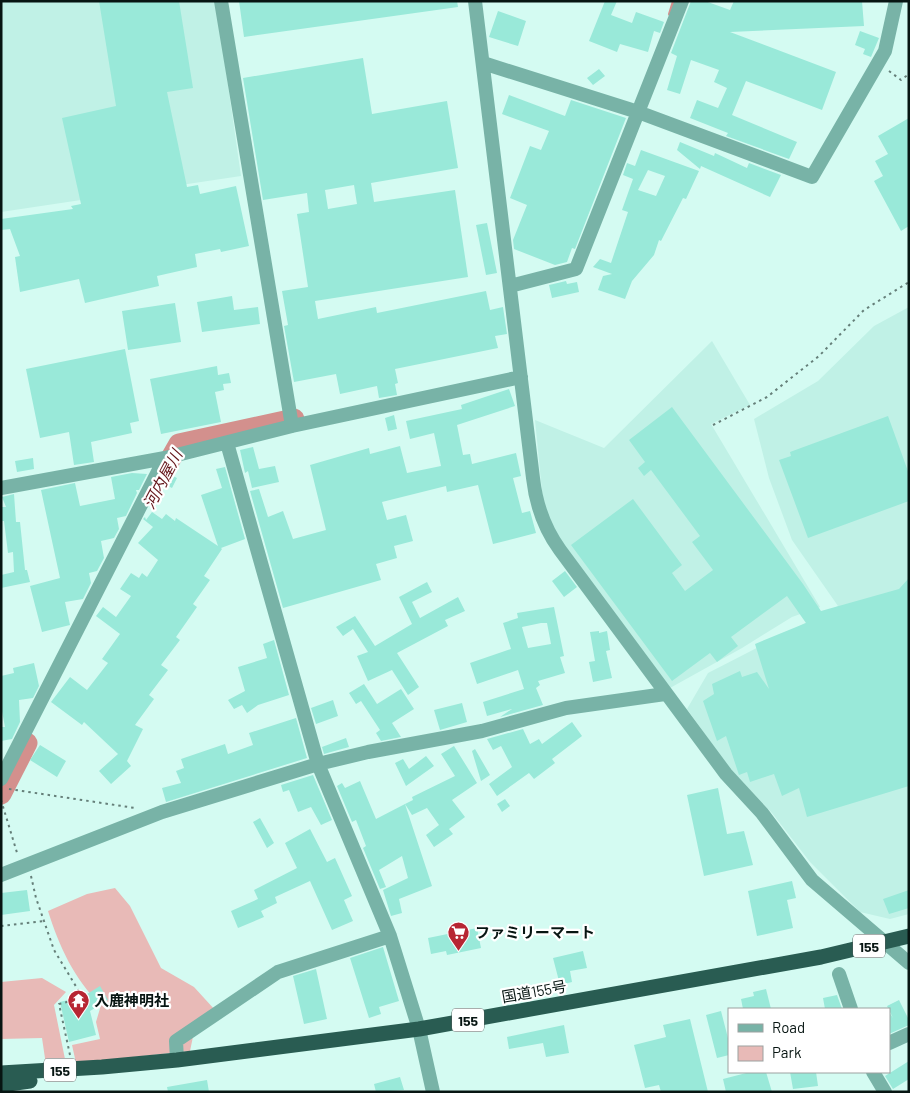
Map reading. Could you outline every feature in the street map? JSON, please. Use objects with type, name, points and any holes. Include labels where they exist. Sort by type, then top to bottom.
[{"type":"highway","name":"国道155号","points":[[1,1073],[18,1077],[177,1060],[418,1029],[821,957],[909,936]]},
{"type":"highway","name":"国道155号","points":[[1,1085],[18,1077],[73,1069],[102,1068]]},
{"type":"street","points":[[221,1],[292,426]]},
{"type":"street","points":[[475,1],[535,494],[546,528],[665,694],[726,774],[762,813],[807,873],[821,888],[909,963]]},
{"type":"street","points":[[510,286],[576,269],[682,1]]},
{"type":"street","points":[[482,63],[638,112],[812,178],[885,51],[896,1]]},
{"type":"street","points":[[1,488],[165,458],[292,426],[521,378]]},
{"type":"street","points":[[227,443],[318,764],[390,936],[418,1029],[433,1092]]},
{"type":"street","points":[[1,779],[165,458]]},
{"type":"street","points":[[1,875],[162,812],[318,764],[368,752],[482,731],[566,708],[665,694]]},
{"type":"street","points":[[177,1060],[176,1041],[278,972],[390,936]]},
{"type":"street","points":[[839,974],[851,1008]]},
{"type":"street","points":[[890,1043],[909,1034]]},
{"type":"street","points":[[874,1073],[884,1092]]},
{"type":"path","points":[[878,62],[901,80],[909,74]]},
{"type":"path","points":[[713,425],[767,397],[820,356],[864,310],[909,282]]},
{"type":"path","points":[[1,788],[162,812]]},
{"type":"path","points":[[1,800],[54,950],[83,998],[59,1004],[73,1069]]},
{"type":"path","points":[[1,926],[44,921]]},
{"type":"shaded area","points":[[1,1],[216,1],[241,176],[1,212]]},
{"type":"shaded area","points":[[909,307],[909,914],[890,919],[860,912],[810,862],[772,813],[730,769],[687,709],[708,673],[838,606],[792,540],[769,478],[754,419],[818,381],[874,326]]},
{"type":"shaded area","points":[[712,341],[750,405],[711,424],[820,607],[792,617],[742,648],[670,688],[555,537],[544,512],[535,420],[604,448]]},
{"type":"green space","points":[[115,888],[130,906],[161,968],[194,987],[215,1010],[195,1027],[190,1051],[76,1063],[72,1045],[100,1039],[96,1022],[101,1005],[91,995],[68,961],[48,911],[87,894]]},
{"type":"green space","points":[[42,978],[66,992],[54,1005],[66,1064],[46,1065],[42,1038],[1,1039],[1,982]]},
{"type":"building","points":[[99,1],[179,1],[193,88],[167,92],[187,187],[198,185],[200,194],[236,186],[249,246],[221,252],[220,249],[195,254],[197,267],[157,276],[159,286],[85,303],[79,279],[20,292],[15,257],[20,256],[10,229],[1,230],[1,219],[73,209],[71,206],[81,204],[62,118],[116,106]]},
{"type":"building","points":[[239,1],[457,1],[458,7],[244,37]]},
{"type":"building","points":[[605,1],[617,1],[611,15],[632,23],[636,12],[664,22],[660,33],[654,31],[648,52],[620,44],[617,52],[589,41]]},
{"type":"building","points":[[691,1],[705,1],[730,10],[734,1],[862,1],[864,26],[730,32],[836,72],[822,110],[746,81],[732,115],[797,142],[789,159],[726,136],[728,133],[690,118],[697,100],[718,108],[727,88],[714,82],[719,70],[691,60],[680,94],[667,90],[677,56],[671,53]]},
{"type":"building","points":[[498,11],[526,21],[518,46],[489,37]]},
{"type":"building","points":[[860,31],[879,38],[871,57],[863,54],[865,49],[855,45]]},
{"type":"building","points":[[363,58],[372,114],[447,101],[458,168],[371,183],[374,202],[455,190],[468,277],[315,301],[318,319],[376,307],[377,313],[486,291],[490,310],[503,307],[507,334],[495,336],[498,348],[395,369],[398,383],[395,384],[397,395],[379,398],[377,386],[340,394],[336,374],[294,382],[284,326],[288,325],[282,291],[308,287],[297,214],[309,212],[307,193],[263,200],[243,78]],"holes":[[[354,185],[357,204],[328,209],[325,190]]]},
{"type":"building","points":[[599,69],[605,76],[593,85],[587,78]]},
{"type":"building","points":[[509,95],[565,116],[571,100],[626,118],[575,249],[572,248],[567,262],[555,265],[514,249],[513,240],[527,205],[510,198],[530,146],[541,150],[549,131],[502,114]]},
{"type":"building","points":[[909,118],[909,226],[901,231],[874,181],[883,176],[875,161],[888,154],[878,136]]},
{"type":"building","points":[[680,142],[714,156],[715,153],[747,168],[749,163],[781,175],[770,197],[701,166],[700,169],[677,150]]},
{"type":"building","points":[[641,150],[699,171],[686,199],[683,198],[661,241],[659,240],[654,255],[632,281],[625,299],[598,290],[603,276],[612,274],[593,267],[600,259],[611,263],[628,212],[622,210],[633,179],[623,175],[627,163],[635,166]],"holes":[[[648,170],[665,176],[656,196],[638,190]]]},
{"type":"building","points":[[487,223],[497,273],[486,275],[476,225]]},
{"type":"building","points":[[566,281],[567,284],[577,282],[579,292],[552,298],[549,285]]},
{"type":"building","points":[[232,296],[234,310],[258,307],[260,324],[202,332],[197,302]]},
{"type":"building","points":[[175,303],[181,342],[128,350],[122,311]]},
{"type":"building","points":[[125,349],[139,421],[130,423],[132,433],[91,442],[94,462],[74,465],[69,432],[40,438],[26,369]]},
{"type":"building","points":[[217,366],[218,375],[229,373],[231,383],[223,384],[224,390],[215,392],[221,422],[161,434],[150,379]]},
{"type":"building","points":[[509,389],[515,406],[457,425],[463,455],[470,454],[472,464],[516,453],[521,476],[513,478],[522,513],[530,511],[536,533],[493,544],[478,485],[447,492],[446,486],[382,502],[387,520],[406,515],[413,541],[394,546],[397,558],[376,564],[381,580],[283,608],[250,491],[259,489],[268,517],[283,511],[293,539],[326,530],[310,465],[369,448],[370,454],[400,446],[407,473],[441,466],[434,433],[410,439],[406,421],[462,409],[461,405]]},
{"type":"building","points":[[672,407],[821,611],[899,589],[909,578],[909,786],[807,817],[799,788],[782,796],[774,774],[750,782],[747,772],[739,775],[726,736],[717,741],[703,701],[714,694],[712,684],[740,671],[742,677],[757,672],[769,689],[755,644],[806,623],[787,596],[731,637],[738,646],[717,662],[710,653],[672,681],[571,545],[633,499],[682,565],[672,573],[685,591],[713,570],[692,542],[700,536],[651,470],[644,476],[638,468],[645,462],[629,440]]},
{"type":"building","points":[[394,415],[397,429],[388,431],[385,418]]},
{"type":"building","points":[[888,416],[909,474],[909,501],[808,538],[779,460],[791,456],[790,452]]},
{"type":"building","points":[[253,447],[259,469],[275,466],[279,482],[252,488],[248,471],[245,473],[240,450]]},
{"type":"building","points":[[33,458],[34,469],[17,472],[15,461]]},
{"type":"building","points":[[225,467],[245,539],[221,548],[204,576],[210,580],[193,604],[197,607],[176,637],[180,640],[161,665],[168,670],[149,695],[154,699],[135,725],[143,729],[127,761],[131,766],[111,784],[99,771],[118,754],[84,722],[82,725],[51,702],[70,677],[87,690],[108,663],[102,659],[120,634],[96,616],[103,607],[116,617],[131,596],[120,589],[131,573],[139,578],[142,573],[147,577],[158,560],[138,543],[153,527],[143,519],[145,517],[146,520],[152,512],[162,519],[166,514],[175,521],[176,518],[218,546],[201,495],[222,488],[216,469]]},
{"type":"building","points":[[132,473],[147,474],[139,490],[136,490],[137,493],[126,516],[117,518],[119,529],[114,538],[101,541],[104,558],[97,571],[89,573],[91,583],[83,599],[65,602],[70,625],[42,632],[30,586],[60,578],[41,490],[75,483],[80,506],[115,499],[111,477]]},
{"type":"building","points":[[167,473],[177,478],[172,488],[162,483]]},
{"type":"building","points":[[14,494],[16,522],[20,522],[25,570],[27,570],[30,582],[1,588],[1,575],[14,572],[13,552],[8,553],[4,521],[1,521],[1,507],[6,507],[2,497]]},
{"type":"building","points":[[565,571],[577,587],[564,597],[552,581]]},
{"type":"building","points":[[427,582],[432,592],[412,602],[420,618],[458,597],[465,611],[445,620],[448,626],[397,653],[419,687],[408,695],[392,670],[368,681],[357,656],[368,652],[353,629],[343,636],[336,627],[355,616],[375,646],[412,624],[399,597]]},
{"type":"building","points":[[554,607],[564,656],[560,657],[565,673],[538,681],[540,685],[536,688],[543,705],[500,717],[512,709],[487,716],[483,702],[524,689],[518,670],[477,684],[470,663],[511,649],[503,623],[518,618],[517,613]],"holes":[[[547,623],[551,644],[528,648],[522,627]]]},
{"type":"building","points":[[599,631],[599,633],[607,631],[610,650],[606,651],[612,678],[593,682],[589,662],[595,661],[590,632]]},
{"type":"building","points":[[274,640],[289,695],[258,705],[247,713],[242,705],[234,709],[228,700],[245,691],[238,667],[267,658],[263,644]]},
{"type":"building","points":[[34,663],[39,686],[33,698],[19,700],[20,722],[12,739],[1,741],[1,727],[5,727],[1,706],[1,676],[14,673],[13,668]]},
{"type":"building","points":[[364,684],[377,704],[401,689],[414,709],[392,723],[401,737],[381,741],[376,733],[380,730],[361,701],[356,704],[349,693]]},
{"type":"building","points":[[333,700],[338,716],[316,724],[311,708]]},
{"type":"building","points":[[462,703],[467,722],[440,730],[434,710]]},
{"type":"building","points":[[296,718],[307,758],[166,802],[162,788],[181,783],[176,771],[184,768],[181,759],[225,744],[228,754],[253,745],[249,733]]},
{"type":"building","points":[[572,722],[582,736],[552,759],[555,763],[534,779],[529,773],[497,796],[489,784],[512,767],[501,746],[493,750],[487,739],[523,729],[530,744],[539,739],[542,744]]},
{"type":"building","points":[[346,738],[349,747],[324,754],[322,747]]},
{"type":"building","points":[[40,745],[66,761],[57,777],[30,760]]},
{"type":"building","points":[[454,746],[477,783],[452,800],[465,817],[449,829],[453,834],[434,847],[426,835],[439,825],[427,808],[412,815],[405,804],[413,800],[412,797],[455,776],[441,754]]},
{"type":"building","points":[[475,749],[490,775],[481,781],[472,751]]},
{"type":"building","points":[[426,756],[434,766],[406,786],[395,763],[403,759],[409,769]]},
{"type":"building","points":[[313,775],[332,820],[321,825],[311,807],[298,812],[289,790],[283,792],[281,785]]},
{"type":"building","points":[[360,781],[376,819],[405,804],[432,886],[399,899],[402,913],[391,916],[383,890],[408,878],[402,856],[379,870],[386,887],[380,889],[363,848],[366,846],[356,820],[352,822],[337,786],[342,783],[345,788]]},
{"type":"building","points":[[718,788],[727,834],[744,831],[753,865],[704,876],[687,795]]},
{"type":"building","points":[[505,799],[510,806],[502,812],[497,804]]},
{"type":"building","points":[[260,818],[274,843],[267,848],[253,822]]},
{"type":"building","points":[[310,829],[327,862],[335,858],[352,896],[344,900],[353,921],[332,930],[310,881],[275,897],[277,903],[261,911],[264,917],[238,928],[231,911],[258,899],[254,890],[297,868],[285,843]]},
{"type":"building","points":[[792,881],[796,898],[787,900],[793,928],[757,936],[748,891]]},
{"type":"building","points":[[27,890],[30,911],[1,915],[1,893]]},
{"type":"building","points":[[909,890],[909,908],[889,914],[883,899]]},
{"type":"building","points":[[477,928],[481,948],[447,955],[446,951],[431,954],[428,938]]},
{"type":"building","points":[[383,947],[399,1001],[379,1007],[381,1014],[369,1018],[350,958]]},
{"type":"building","points":[[583,951],[587,968],[570,971],[572,982],[560,985],[553,958]]},
{"type":"building","points":[[316,969],[327,1019],[304,1024],[293,976]]},
{"type":"building","name":"入鹿神明社","points":[[100,986],[108,1000],[90,1011],[96,1035],[69,1042],[60,1002],[84,996]]},
{"type":"building","points":[[766,989],[771,1008],[743,1008],[741,999],[754,996],[753,992]]},
{"type":"building","points":[[837,995],[842,1008],[825,1008],[823,998]]},
{"type":"building","points":[[899,1000],[909,1020],[909,1025],[890,1034],[890,1014],[893,1018],[890,1008],[887,1006]]},
{"type":"building","points":[[721,1011],[728,1038],[728,1055],[717,1058],[706,1015]]},
{"type":"building","points":[[690,1019],[708,1092],[661,1092],[659,1085],[645,1088],[634,1045],[666,1037],[663,1025]]},
{"type":"building","points":[[564,1025],[569,1053],[546,1057],[543,1043],[509,1049],[507,1037]]},
{"type":"building","points":[[909,1061],[909,1079],[893,1089],[885,1076]]},
{"type":"building","points":[[746,1073],[766,1073],[772,1092],[726,1092],[723,1079]]},
{"type":"building","points":[[790,1073],[816,1073],[818,1086],[793,1089]]},
{"type":"building","points":[[400,1077],[404,1090],[376,1092],[374,1084]]},
{"type":"building","points":[[207,1080],[209,1092],[168,1092],[167,1087]]},
{"type":"waterway","points":[[670,14],[674,1]]},
{"type":"waterway","name":"河内屋川","points":[[163,472],[179,444],[294,419]]},
{"type":"waterway","name":"河内屋川","points":[[1,794],[27,743]]},
{"type":"place","name":"ファミリーマート","points":[[459,951]]},
{"type":"place","name":"入鹿神明社","points":[[78,1019]]}]
